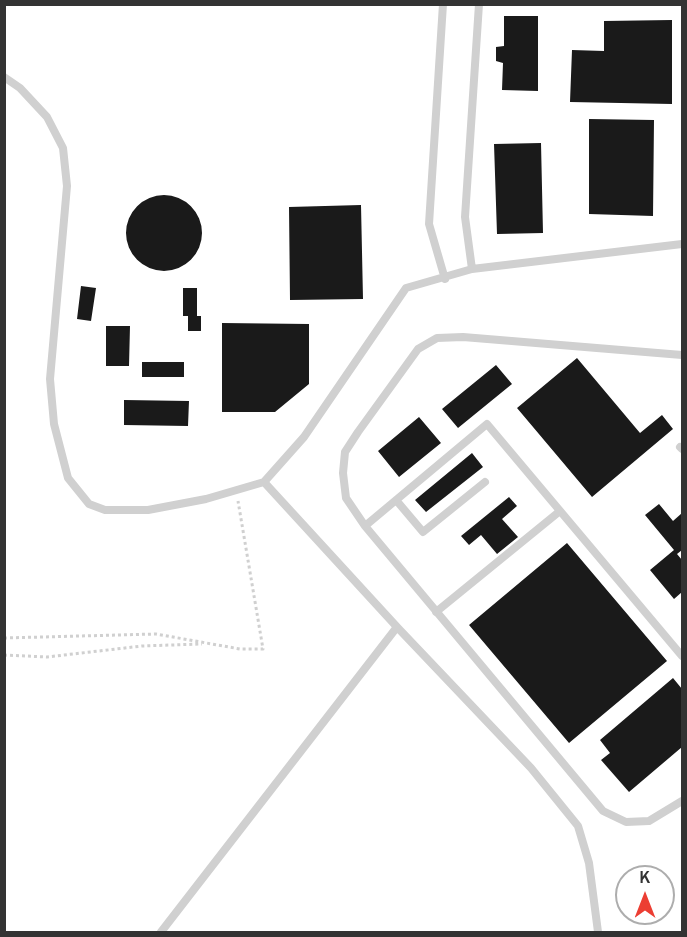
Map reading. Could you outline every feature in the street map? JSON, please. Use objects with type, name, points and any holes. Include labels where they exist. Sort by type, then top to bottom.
[{"type":"lane","points":[[443,4],[429,224],[445,279]]},
{"type":"lane","points":[[472,269],[465,217],[479,4]]},
{"type":"lane","points":[[4,78],[20,87],[47,117],[63,148],[68,186],[50,379],[54,424],[68,478],[89,504],[105,510],[148,510],[264,483],[304,437],[406,288],[445,279],[472,269],[682,244]]},
{"type":"lane","points":[[682,355],[463,337],[438,338],[418,349],[345,452],[344,473],[346,498],[365,526],[603,811],[626,822],[649,821],[682,801]]},
{"type":"lane","points":[[365,526],[487,424],[682,656]]},
{"type":"lane","points":[[396,500],[423,532],[485,482]]},
{"type":"lane","points":[[264,483],[531,768],[578,826],[589,863],[598,933]]},
{"type":"lane","points":[[436,612],[560,511]]},
{"type":"lane","points":[[161,933],[397,627]]},
{"type":"path","points":[[4,638],[156,634],[240,650],[263,649],[236,490]]},
{"type":"path","points":[[4,655],[47,657],[142,646],[209,644]]},
{"type":"building","points":[[504,16],[538,16],[538,91],[502,90],[503,63],[496,61],[496,47],[504,46]]},
{"type":"building","points":[[672,20],[672,104],[570,102],[572,50],[604,51],[604,21]]},
{"type":"building","points":[[589,119],[654,120],[653,216],[589,214]]},
{"type":"building","points":[[541,143],[543,233],[497,234],[494,144]]},
{"type":"building","points":[[164,195],[179,198],[191,206],[199,218],[202,233],[199,248],[191,260],[179,268],[164,271],[149,268],[137,260],[129,248],[126,233],[129,218],[137,206],[149,198]]},
{"type":"building","points":[[361,205],[363,299],[290,300],[289,207]]},
{"type":"building","points":[[81,286],[96,288],[91,321],[77,319]]},
{"type":"building","points":[[183,288],[197,288],[197,316],[201,316],[201,331],[188,331],[188,316],[183,316]]},
{"type":"building","points":[[222,323],[309,324],[309,384],[275,412],[222,412]]},
{"type":"building","points":[[106,326],[130,326],[129,366],[106,366]]},
{"type":"building","points":[[577,358],[640,433],[662,415],[673,429],[592,497],[517,408]]},
{"type":"building","points":[[142,362],[184,362],[184,377],[142,377]]},
{"type":"building","points":[[496,365],[512,384],[458,428],[442,409]]},
{"type":"building","points":[[124,400],[189,401],[188,426],[124,425]]},
{"type":"building","points":[[419,417],[441,443],[399,477],[378,451]]},
{"type":"building","points":[[472,453],[483,467],[426,512],[415,500]]},
{"type":"building","points":[[509,497],[517,506],[502,519],[518,537],[497,554],[481,535],[469,545],[461,536]]},
{"type":"building","points":[[659,504],[673,521],[682,513],[682,550],[677,554],[682,560],[682,592],[674,599],[650,570],[674,550],[645,515]]},
{"type":"building","points":[[567,543],[667,661],[569,743],[469,625]]},
{"type":"building","points":[[673,678],[682,689],[682,747],[629,792],[601,760],[610,753],[600,740]]}]
